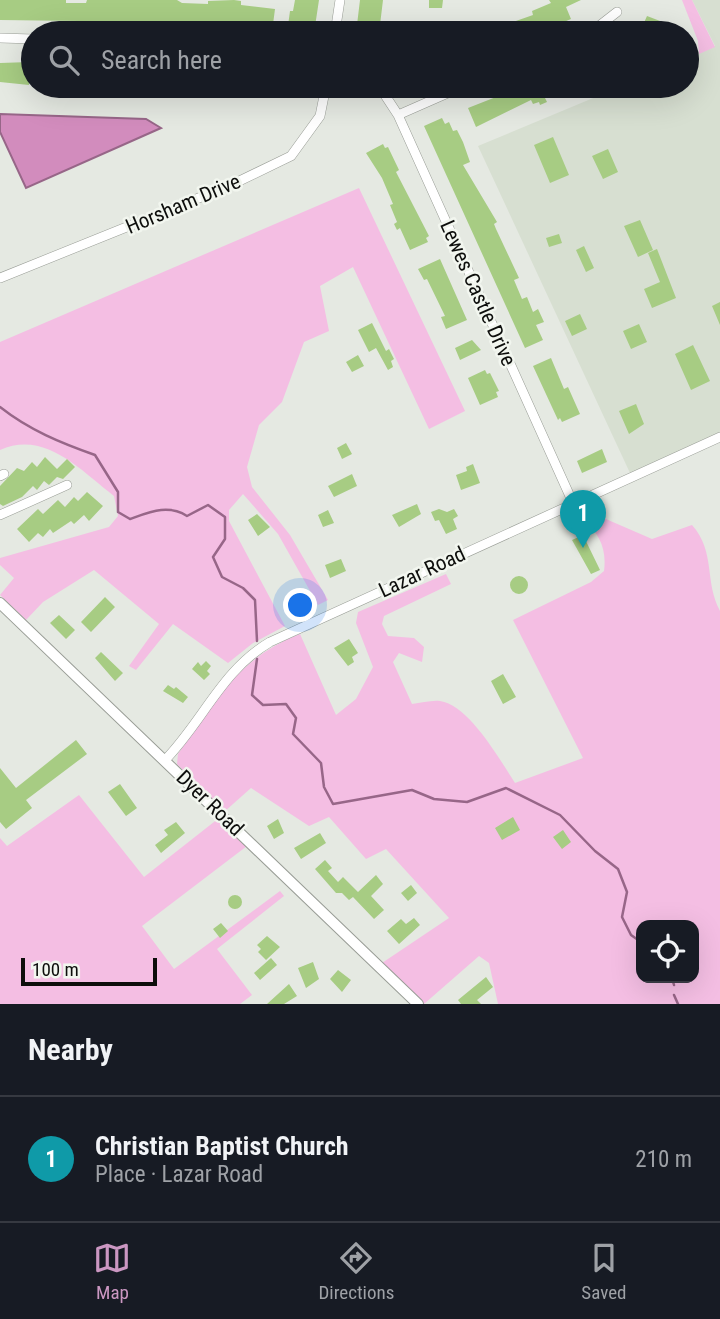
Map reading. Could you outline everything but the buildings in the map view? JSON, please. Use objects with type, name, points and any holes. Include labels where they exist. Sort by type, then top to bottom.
[{"type":"street","points":[[337,21],[340,0]]},
{"type":"street","points":[[605,21],[617,12]]},
{"type":"street","points":[[0,38],[21,39]]},
{"type":"street","name":"Horsham Drive","points":[[0,278],[231,185],[291,156],[320,116],[324,98]]},
{"type":"street","name":"Lewes Castle Drive","points":[[387,98],[398,115],[573,503]]},
{"type":"street","points":[[398,115],[437,98]]},
{"type":"street","name":"Lazar Road","points":[[165,760],[182,742],[231,671],[256,650],[720,437]]},
{"type":"street","points":[[0,515],[67,485]]},
{"type":"street","name":"Dyer Road","points":[[0,603],[418,1004]]},
{"type":"shaded area","points":[[682,0],[692,0],[715,47],[699,54],[699,21],[690,21]]},
{"type":"shaded area","points":[[692,0],[720,0],[720,432],[630,473],[478,146],[593,98],[699,98],[699,53],[715,46]]},
{"type":"shaded area","points":[[0,114],[146,119],[161,128],[26,188],[0,132]]},
{"type":"shaded area","points":[[359,188],[465,411],[429,429],[353,267],[320,286],[329,331],[304,342],[282,402],[259,425],[247,467],[252,487],[290,535],[328,600],[318,605],[278,534],[243,494],[229,510],[229,521],[285,626],[253,643],[228,663],[173,624],[136,670],[129,666],[159,624],[94,570],[43,602],[26,620],[0,595],[14,578],[0,565],[0,558],[109,527],[118,516],[114,496],[61,456],[32,445],[16,445],[0,450],[0,342]]},
{"type":"shaded area","points":[[583,513],[599,516],[652,539],[692,525],[707,556],[712,589],[720,611],[720,1004],[498,1004],[489,963],[479,956],[424,1004],[382,963],[449,918],[386,849],[366,859],[329,817],[309,826],[251,788],[224,812],[177,764],[178,754],[216,700],[244,669],[278,644],[300,634],[336,715],[356,699],[373,667],[356,623],[358,612],[446,574],[451,584],[384,616],[382,624],[388,636],[414,638],[424,647],[422,662],[399,653],[393,662],[412,704],[440,701],[462,712],[483,735],[515,783],[583,758],[513,620],[591,582],[604,571],[601,542],[583,518]]},
{"type":"shaded area","points":[[79,795],[144,877],[219,818],[247,846],[142,926],[174,969],[280,891],[284,896],[217,949],[252,995],[240,1004],[0,1004],[0,838],[7,846]]},
{"type":"waterway","points":[[0,407],[22,423],[95,455],[118,492],[118,512],[130,519],[166,510],[187,516],[208,505],[225,517],[225,539],[213,557],[222,577],[243,588],[255,600],[257,641]]},
{"type":"waterway","points":[[257,659],[252,695],[263,705],[286,704],[296,718],[293,734],[321,763],[324,787],[333,804],[412,790],[434,799],[467,802],[506,788],[560,815],[595,851],[618,869],[627,892],[622,917],[631,935],[636,938]]},
{"type":"waterway","points":[[674,995],[678,1004]]},
{"type":"place","name":"Christian Baptist Church","points":[[583,548]]}]
